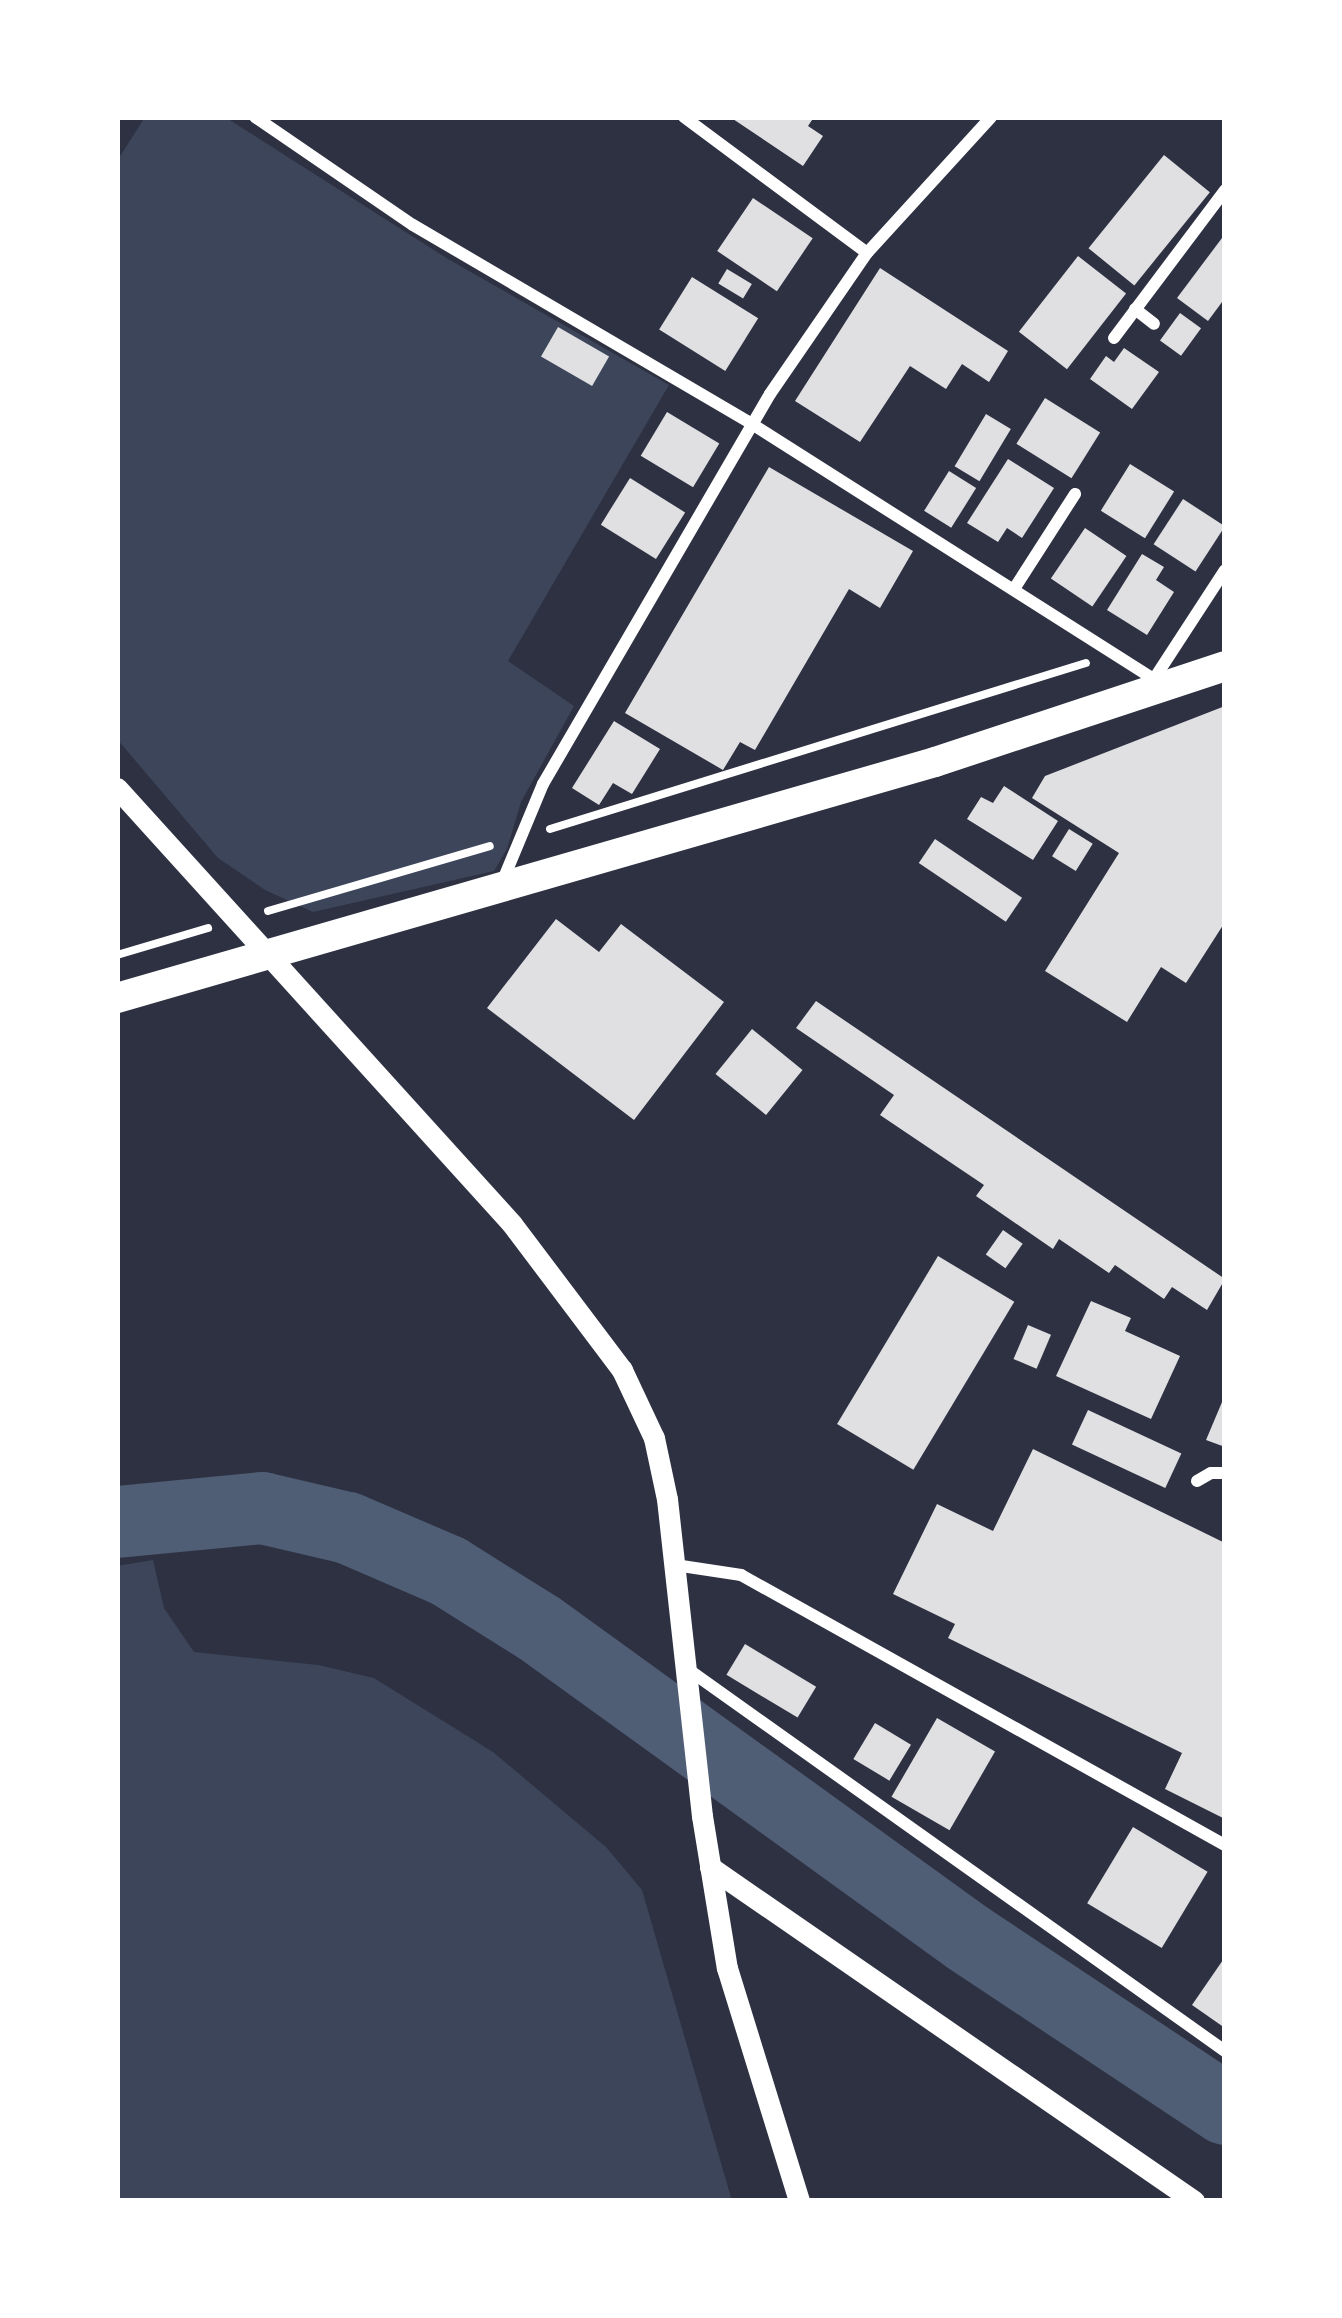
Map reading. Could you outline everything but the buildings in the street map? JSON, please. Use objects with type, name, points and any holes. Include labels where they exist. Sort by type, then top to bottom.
[{"type":"main road","points":[[117,998],[914,768],[1225,666]]},
{"type":"street","points":[[255,117],[413,225],[755,427],[1160,684],[1225,570]]},
{"type":"street","points":[[685,117],[867,253]]},
{"type":"street","points":[[500,888],[543,784],[755,427],[770,394],[867,253],[991,117]]},
{"type":"street","points":[[1114,338],[1225,190]]},
{"type":"street","points":[[1135,309],[1154,324]]},
{"type":"street","points":[[1014,589],[1076,494]]},
{"type":"street","points":[[117,788],[512,1224],[622,1370],[654,1438],[689,1670],[702,1816],[727,1968],[799,2201]]},
{"type":"street","points":[[1197,1481],[1210,1472],[1225,1473]]},
{"type":"street","points":[[675,1565],[741,1576],[1225,1845]]},
{"type":"street","points":[[689,1670],[1225,2051]]},
{"type":"street","points":[[710,1867],[1194,2201]]},
{"type":"path","points":[[117,955],[521,837],[1115,654]]},
{"type":"shaded area","points":[[145,117],[225,117],[448,259],[669,385],[508,661],[574,706],[521,802],[507,849],[494,871],[313,912],[265,890],[218,858],[117,739],[117,161]]},
{"type":"shaded area","points":[[153,1560],[164,1608],[194,1652],[318,1665],[374,1678],[493,1752],[606,1847],[642,1890],[732,2201],[117,2201],[117,1566]]},
{"type":"waterway","points":[[117,1522],[262,1508],[348,1528],[448,1571],[539,1628],[968,1938],[1225,2109]]}]
